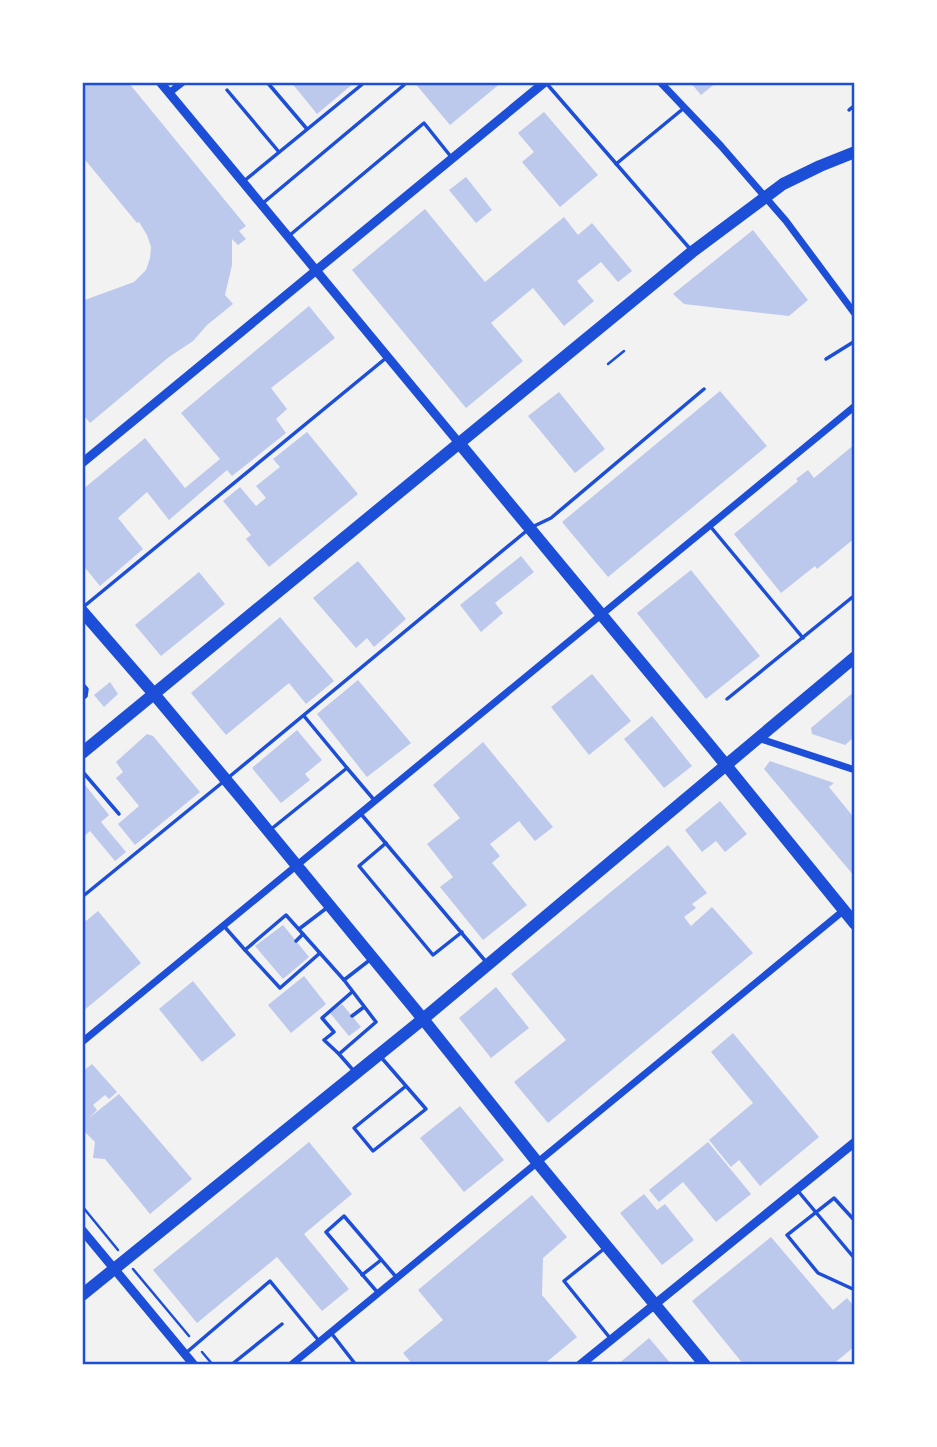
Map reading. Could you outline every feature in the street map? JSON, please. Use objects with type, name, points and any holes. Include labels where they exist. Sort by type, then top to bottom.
[{"type":"main road","points":[[82,753],[692,252],[764,197],[800,175],[855,152]]},
{"type":"main road","points":[[459,443],[855,924]]},
{"type":"main road","points":[[82,611],[423,1018],[537,1162],[705,1365]]},
{"type":"main road","points":[[82,1295],[379,1055],[855,657]]},
{"type":"street","points":[[160,82],[459,443]]},
{"type":"street","points":[[169,93],[183,82]]},
{"type":"street","points":[[82,463],[545,82]]},
{"type":"street","points":[[660,82],[721,146],[796,234],[855,314]]},
{"type":"street","points":[[82,1042],[855,406]]},
{"type":"street","points":[[757,737],[855,770]]},
{"type":"street","points":[[291,1365],[843,911]]},
{"type":"street","points":[[580,1365],[855,1142]]},
{"type":"street","points":[[82,1230],[194,1365]]},
{"type":"lane","points":[[267,82],[307,130]]},
{"type":"lane","points":[[243,182],[365,82]]},
{"type":"lane","points":[[545,82],[692,252]]},
{"type":"lane","points":[[261,204],[404,85]]},
{"type":"lane","points":[[227,90],[279,152]]},
{"type":"lane","points":[[849,110],[855,105]]},
{"type":"lane","points":[[616,164],[684,108]]},
{"type":"lane","points":[[288,236],[424,123],[452,158]]},
{"type":"lane","points":[[826,359],[855,341]]},
{"type":"lane","points":[[82,611],[388,357]]},
{"type":"lane","points":[[82,897],[530,528],[551,518],[704,389]]},
{"type":"lane","points":[[710,526],[803,638]]},
{"type":"lane","points":[[727,699],[855,595]]},
{"type":"lane","points":[[82,683],[87,688],[86,696],[82,699]]},
{"type":"lane","points":[[303,715],[375,801]]},
{"type":"lane","points":[[268,831],[347,768]]},
{"type":"lane","points":[[82,771],[119,814]]},
{"type":"lane","points":[[360,813],[488,964]]},
{"type":"lane","points":[[386,843],[359,866],[433,955],[462,932]]},
{"type":"lane","points":[[299,929],[330,906]]},
{"type":"lane","points":[[245,950],[286,915],[299,929],[344,980],[376,1022],[339,1054]]},
{"type":"lane","points":[[223,925],[280,988],[320,953]]},
{"type":"lane","points":[[296,941],[303,934]]},
{"type":"lane","points":[[344,980],[372,957]]},
{"type":"lane","points":[[264,970],[271,965]]},
{"type":"lane","points":[[334,1032],[322,1018],[352,992]]},
{"type":"lane","points":[[352,1016],[364,1006]]},
{"type":"lane","points":[[340,1026],[324,1040],[356,1073]]},
{"type":"lane","points":[[379,1055],[426,1108],[373,1151],[354,1128],[406,1086]]},
{"type":"lane","points":[[796,1189],[855,1259]]},
{"type":"lane","points":[[855,1221],[834,1198],[787,1235],[818,1273],[855,1290]]},
{"type":"lane","points":[[378,1293],[326,1232],[344,1216],[397,1278]]},
{"type":"lane","points":[[607,1247],[564,1281],[611,1339]]},
{"type":"lane","points":[[362,1275],[381,1260]]},
{"type":"lane","points":[[185,1353],[270,1281],[320,1341]]},
{"type":"lane","points":[[231,1365],[282,1324]]},
{"type":"lane","points":[[330,1332],[356,1365]]},
{"type":"path","points":[[608,364],[624,351]]},
{"type":"path","points":[[82,1206],[212,1365]]},
{"type":"building","points":[[82,82],[128,82],[246,226],[239,231],[246,239],[238,245],[232,239],[232,265],[225,295],[233,304],[207,325],[193,341],[169,357],[90,423],[82,413],[82,301],[134,282],[146,270],[151,247],[139,222],[137,223],[82,156]]},
{"type":"building","points":[[291,82],[355,82],[317,114]]},
{"type":"building","points":[[414,82],[502,82],[450,125]]},
{"type":"building","points":[[690,82],[717,82],[701,95]]},
{"type":"building","points":[[544,112],[598,175],[560,207],[522,162],[534,152],[518,133]]},
{"type":"building","points":[[466,177],[492,210],[476,223],[449,190]]},
{"type":"building","points":[[425,209],[485,282],[564,217],[578,235],[592,223],[632,271],[618,282],[601,262],[577,281],[594,301],[564,326],[533,288],[491,323],[523,361],[466,408],[352,270]]},
{"type":"building","points":[[753,230],[808,300],[789,316],[684,304],[673,294]]},
{"type":"building","points":[[309,306],[335,338],[271,388],[287,409],[276,419],[286,433],[232,476],[227,470],[169,520],[147,492],[118,518],[143,549],[100,586],[82,564],[82,490],[145,438],[185,488],[220,459],[181,413]]},
{"type":"building","points":[[720,391],[767,446],[608,577],[562,522]]},
{"type":"building","points":[[559,392],[605,449],[575,473],[528,416]]},
{"type":"building","points":[[307,432],[358,494],[269,567],[246,539],[251,535],[223,501],[240,487],[256,506],[266,498],[256,486],[280,467],[273,459]]},
{"type":"building","points":[[855,444],[855,538],[817,569],[815,566],[781,593],[734,534],[808,470],[814,478]]},
{"type":"building","points":[[521,556],[534,572],[495,603],[503,613],[481,632],[460,605]]},
{"type":"building","points":[[358,561],[406,619],[374,647],[367,638],[356,648],[313,598]]},
{"type":"building","points":[[691,570],[760,656],[706,699],[637,613]]},
{"type":"building","points":[[199,572],[225,604],[161,656],[135,625]]},
{"type":"building","points":[[280,617],[334,681],[306,704],[289,683],[226,735],[191,693]]},
{"type":"building","points":[[592,674],[631,721],[589,755],[551,707]]},
{"type":"building","points":[[358,680],[411,743],[367,777],[317,714]]},
{"type":"building","points":[[110,682],[118,694],[104,707],[94,695]]},
{"type":"building","points":[[855,691],[855,736],[845,745],[812,734],[811,728]]},
{"type":"building","points":[[652,716],[692,766],[664,788],[624,739]]},
{"type":"building","points":[[297,730],[322,760],[305,774],[310,780],[281,803],[252,768]]},
{"type":"building","points":[[147,734],[153,736],[200,792],[135,845],[118,824],[139,806],[116,778],[123,772],[116,762]]},
{"type":"building","points":[[483,742],[553,827],[535,841],[519,821],[490,844],[500,856],[492,863],[527,905],[483,940],[440,887],[453,877],[427,844],[460,818],[433,785]]},
{"type":"building","points":[[770,761],[834,783],[829,787],[855,819],[855,877],[764,769]]},
{"type":"building","points":[[82,781],[109,815],[101,822],[126,852],[115,861],[90,831],[82,838]]},
{"type":"building","points":[[720,801],[747,834],[725,852],[716,841],[702,852],[685,830]]},
{"type":"building","points":[[668,845],[707,893],[692,904],[696,908],[684,917],[691,926],[712,907],[753,953],[548,1123],[514,1082],[566,1040],[511,974]]},
{"type":"building","points":[[98,911],[141,963],[82,1012],[82,916],[86,921]]},
{"type":"building","points":[[283,925],[309,957],[283,979],[255,946]]},
{"type":"building","points":[[304,976],[326,1004],[291,1033],[268,1005]]},
{"type":"building","points":[[193,981],[236,1035],[202,1062],[159,1009]]},
{"type":"building","points":[[496,987],[529,1028],[491,1058],[459,1018]]},
{"type":"building","points":[[342,1004],[361,1027],[349,1036],[330,1013]]},
{"type":"building","points":[[733,1033],[819,1137],[760,1186],[739,1160],[731,1167],[709,1140],[753,1103],[711,1052]]},
{"type":"building","points":[[92,1064],[117,1092],[109,1099],[105,1095],[93,1105],[97,1110],[89,1118],[119,1094],[192,1179],[150,1214],[105,1159],[93,1158],[95,1142],[82,1129],[82,1072]]},
{"type":"building","points":[[460,1106],[504,1160],[464,1192],[420,1138]]},
{"type":"building","points":[[309,1142],[352,1194],[304,1234],[349,1289],[322,1311],[277,1257],[197,1323],[153,1270]]},
{"type":"building","points":[[708,1142],[751,1194],[716,1222],[683,1182],[659,1202],[649,1190]]},
{"type":"building","points":[[644,1194],[657,1210],[665,1204],[694,1240],[662,1265],[620,1213]]},
{"type":"building","points":[[532,1195],[567,1237],[543,1258],[542,1295],[577,1337],[543,1365],[413,1365],[403,1353],[443,1320],[418,1290]]},
{"type":"building","points":[[771,1237],[833,1310],[847,1298],[855,1307],[855,1346],[832,1365],[744,1365],[692,1301]]},
{"type":"building","points":[[649,1338],[672,1365],[617,1365]]}]
